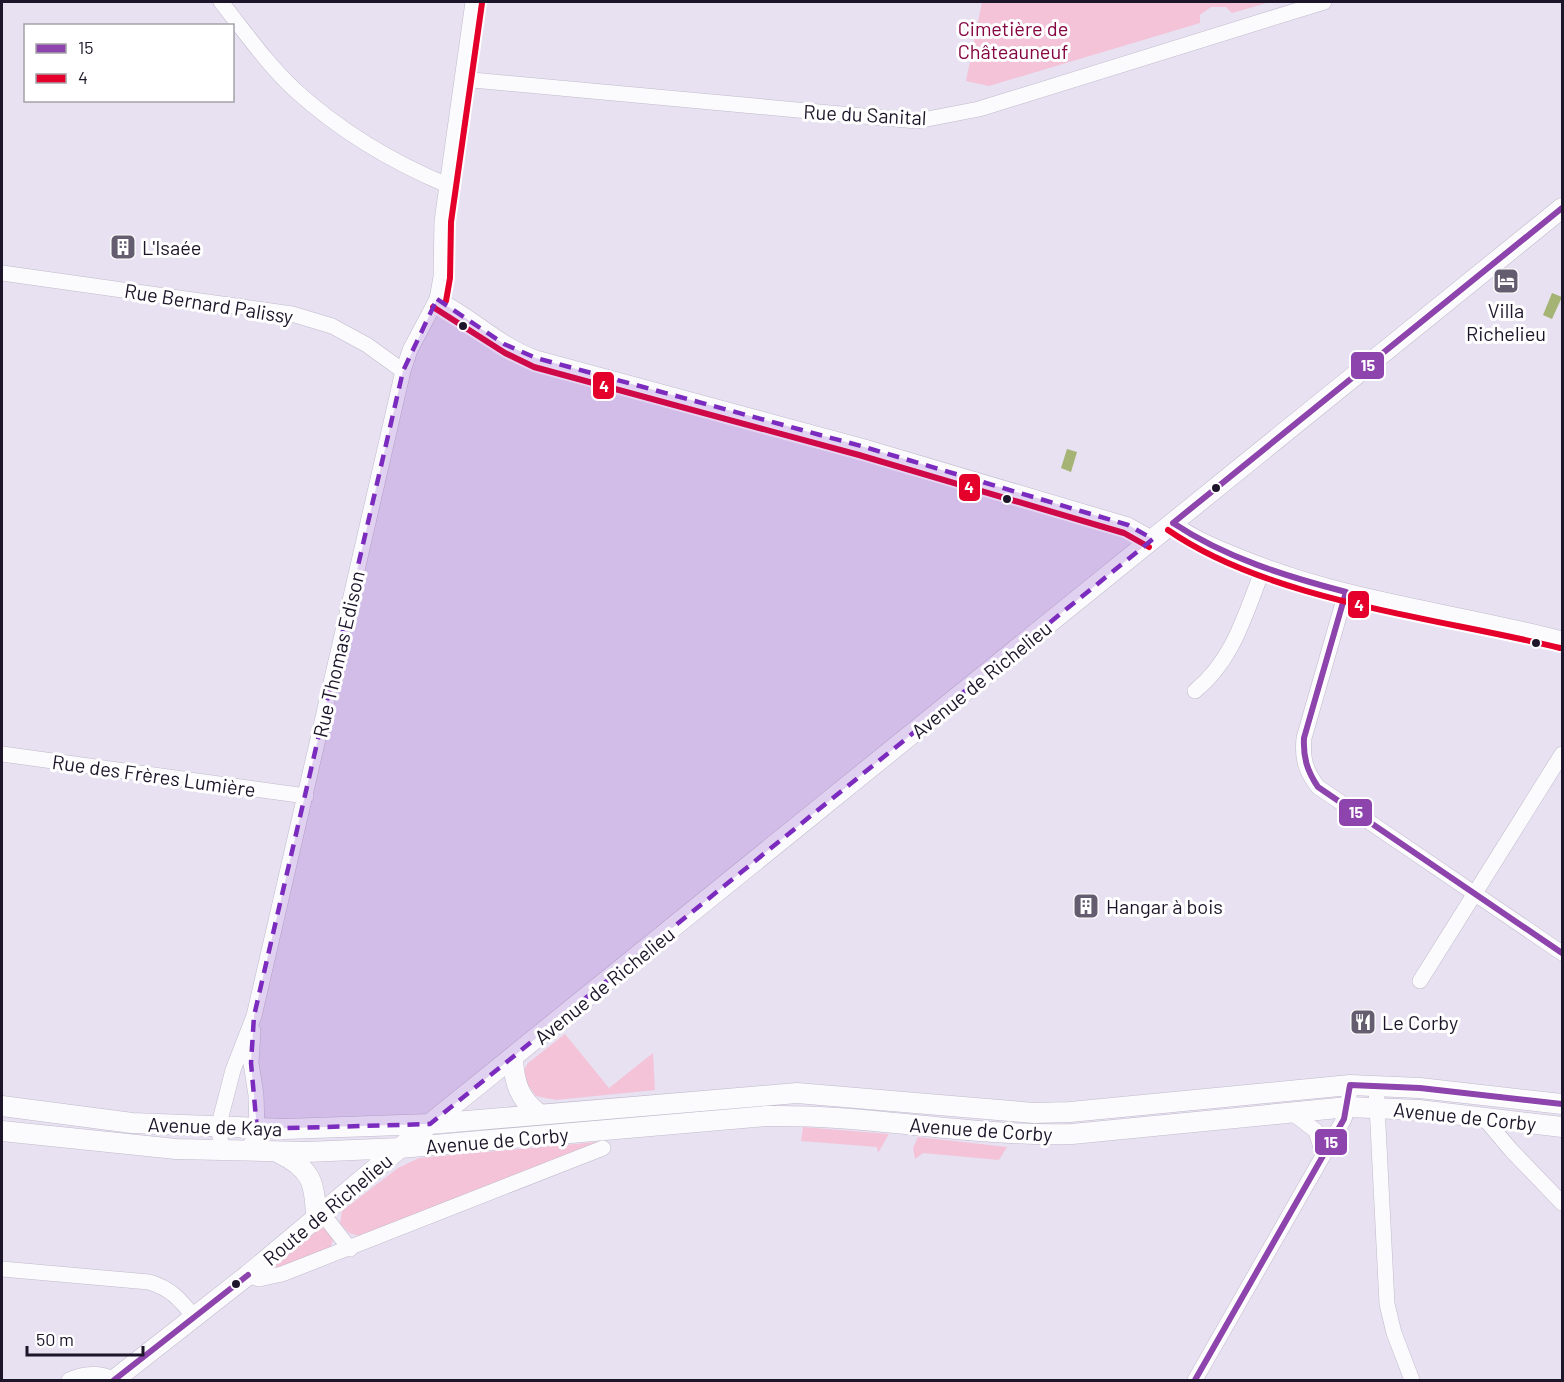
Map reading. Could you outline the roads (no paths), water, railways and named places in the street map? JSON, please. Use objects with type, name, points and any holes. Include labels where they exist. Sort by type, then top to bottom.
[{"type":"main road","name":"Avenue de Richelieu","points":[[400,1148],[1563,208]]},
{"type":"main road","points":[[513,1058],[516,1085],[527,1105],[539,1113]]},
{"type":"main road","name":"Avenue de Corby","points":[[430,1124],[797,1093],[994,1111],[1070,1112],[1350,1085],[1563,1104]]},
{"type":"main road","name":"Avenue de Kaya","points":[[2,1106],[132,1123],[218,1128],[430,1124]]},
{"type":"main road","name":"Avenue de Corby","points":[[400,1148],[766,1116],[812,1115],[1035,1135],[1072,1134],[1290,1111],[1377,1107],[1563,1127]]},
{"type":"main road","name":"Avenue de Kaya","points":[[2,1131],[129,1146],[223,1151],[277,1152],[400,1148]]},
{"type":"main road","name":"Route de Richelieu","points":[[114,1380],[248,1275],[400,1148]]},
{"type":"main road","points":[[277,1152],[302,1165],[309,1176],[319,1216]]},
{"type":"street","points":[[221,2],[271,65],[314,106],[381,154],[447,185]]},
{"type":"street","points":[[473,2],[447,185],[437,298],[465,314],[504,344],[527,355],[871,449],[1128,525],[1153,539]]},
{"type":"street","name":"Rue du Sanital","points":[[462,79],[917,121],[979,109],[1324,2]]},
{"type":"street","name":"Rue Bernard Palissy","points":[[2,273],[292,314],[332,326],[367,345],[404,371]]},
{"type":"street","name":"Rue Thomas Edison","points":[[223,1151],[218,1128],[233,1070],[254,1016],[404,371],[410,350],[437,298]]},
{"type":"street","points":[[1173,523],[1197,539],[1264,567],[1347,592],[1488,620],[1563,639]]},
{"type":"street","points":[[1195,691],[1213,676],[1227,657],[1264,567]]},
{"type":"street","points":[[1347,592],[1304,738],[1303,755],[1307,773],[1318,787],[1563,953]]},
{"type":"street","name":"Rue des Frères Lumière","points":[[2,754],[306,796]]},
{"type":"street","points":[[1420,981],[1561,761]]},
{"type":"street","name":"Rue Thomas Edison","points":[[248,1152],[257,1129],[256,1095],[251,1063],[254,1016]]},
{"type":"street","points":[[1195,1380],[1348,1107],[1350,1085]]},
{"type":"street","points":[[1376,1086],[1387,1304],[1389,1318],[1412,1380]]},
{"type":"street","points":[[1290,1111],[1316,1131],[1323,1154]]},
{"type":"street","points":[[1484,1118],[1511,1150],[1563,1203]]},
{"type":"street","points":[[248,1275],[260,1279],[282,1274],[603,1148]]},
{"type":"street","points":[[319,1216],[350,1249]]},
{"type":"street","points":[[2,1269],[149,1282],[165,1287],[179,1297],[194,1317]]},
{"type":"street","points":[[69,1380],[105,1375],[114,1380]]},
{"type":"place","name":"L'Isaée","points":[[123,247]]},
{"type":"place","name":"Villa Richelieu","points":[[1506,281]]},
{"type":"place","name":"Hangar à bois","points":[[1086,906]]},
{"type":"place","name":"Le Corby","points":[[1363,1022]]},
{"type":"park label","name":"Cimetière de Châteauneuf","points":[[1013,40]]}]
